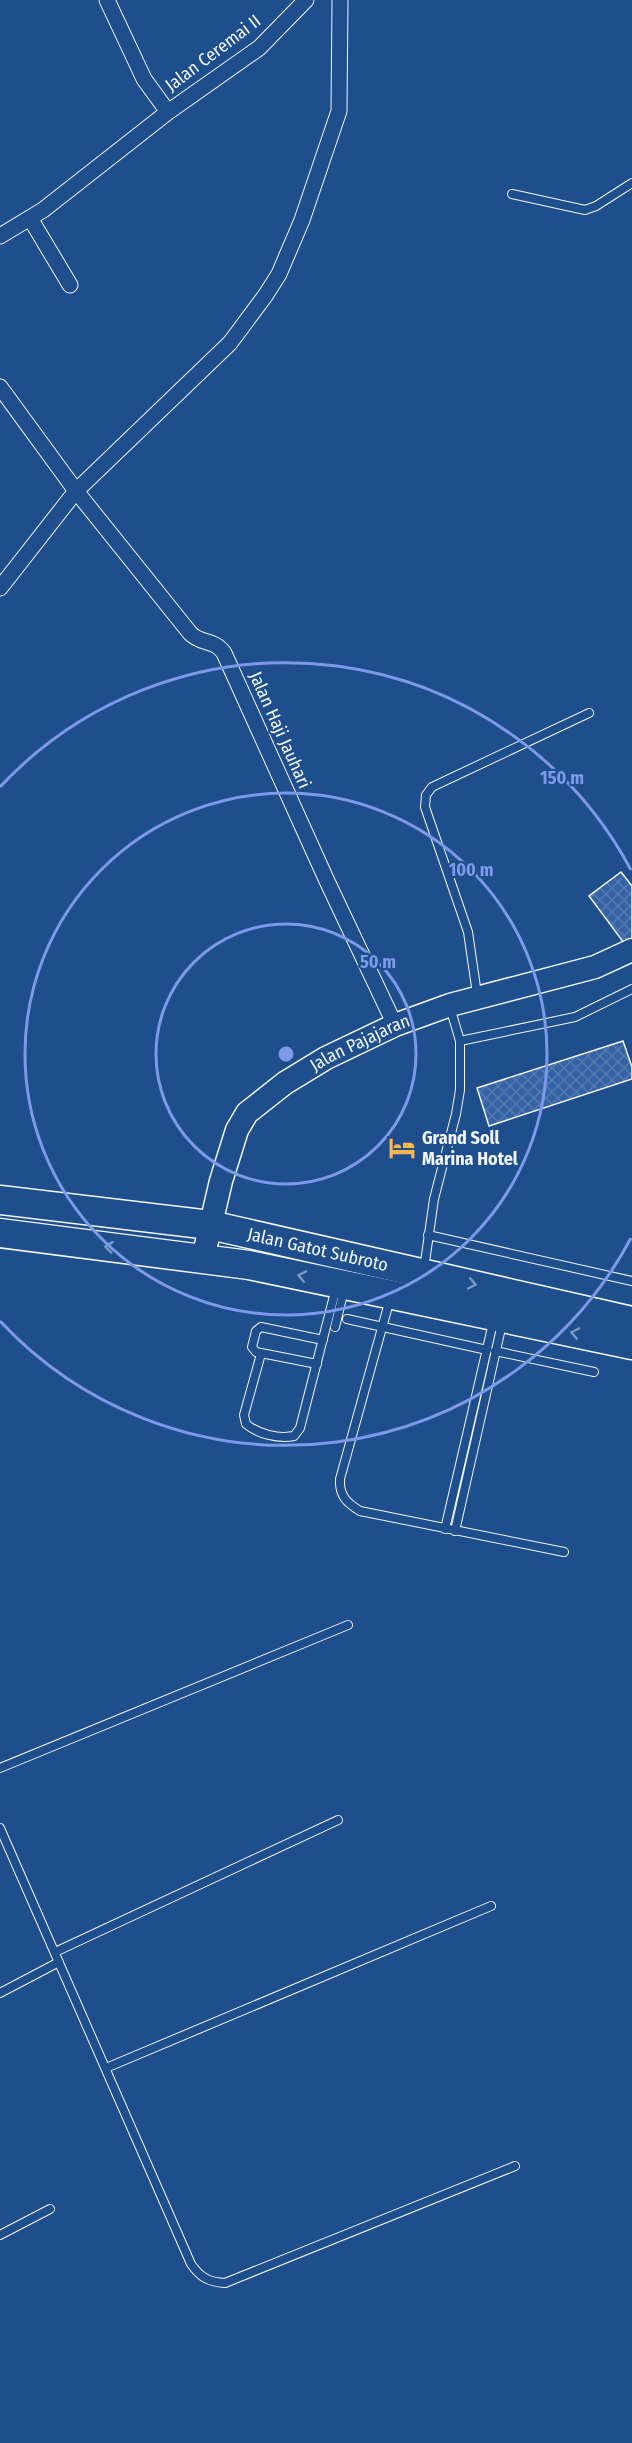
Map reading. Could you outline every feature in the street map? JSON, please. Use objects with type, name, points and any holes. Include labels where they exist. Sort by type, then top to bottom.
[{"type":"highway","name":"Jalan Gatot Subroto","points":[[0,1200],[210,1225],[632,1321]]},
{"type":"highway","name":"Jalan Gatot Subroto","points":[[0,1233],[249,1265],[632,1345]]},
{"type":"main road","name":"Jalan Pajajaran","points":[[202,1258],[232,1144],[247,1113],[285,1083],[326,1058],[395,1025],[450,1005],[595,967],[632,950]]},
{"type":"street","points":[[107,0],[144,79],[168,112]]},
{"type":"street","name":"Jalan Ceremai II","points":[[0,236],[30,218],[168,112],[259,48],[306,0]]},
{"type":"street","points":[[0,588],[76,491],[224,349],[249,319],[279,274],[305,210],[339,111],[340,0]]},
{"type":"street","points":[[30,218],[70,285]]},
{"type":"street","name":"Jalan Haji Jauhari","points":[[0,387],[76,491],[190,633],[197,639],[214,643],[224,653],[395,1025]]},
{"type":"lane","points":[[512,194],[585,210],[632,183]]},
{"type":"lane","points":[[478,997],[468,932],[425,807],[426,795],[432,787],[589,713]]},
{"type":"lane","points":[[460,1041],[575,1017],[632,989]]},
{"type":"lane","points":[[423,1274],[440,1174],[460,1090],[460,1041],[450,1005]]},
{"type":"lane","points":[[428,1235],[632,1281]]},
{"type":"lane","points":[[335,1327],[341,1285]]},
{"type":"lane","points":[[261,1354],[244,1415],[246,1424],[253,1430],[284,1438],[294,1436],[300,1428],[323,1340],[341,1285]]},
{"type":"lane","points":[[392,1294],[339,1488],[342,1498],[360,1511],[564,1552]]},
{"type":"lane","points":[[455,1531],[499,1316]]},
{"type":"lane","points":[[347,1319],[594,1372]]},
{"type":"lane","points":[[317,1364],[256,1352],[252,1347],[256,1331],[261,1328],[323,1340]]},
{"type":"lane","points":[[445,1528],[491,1351]]},
{"type":"lane","points":[[0,1768],[348,1625]]},
{"type":"lane","points":[[55,1952],[338,1820]]},
{"type":"lane","points":[[0,1828],[191,2264],[199,2275],[216,2283],[225,2283],[515,2166]]},
{"type":"lane","points":[[106,2068],[492,1906]]},
{"type":"lane","points":[[0,1993],[59,1962]]},
{"type":"lane","points":[[0,2235],[50,2210]]},
{"type":"building","points":[[621,872],[632,886],[632,943],[627,947],[589,896]]},
{"type":"building","points":[[623,1041],[632,1067],[632,1079],[489,1126],[477,1088]]},
{"type":"place","name":"Grand Soll Marina Hotel","points":[[402,1148]]}]
